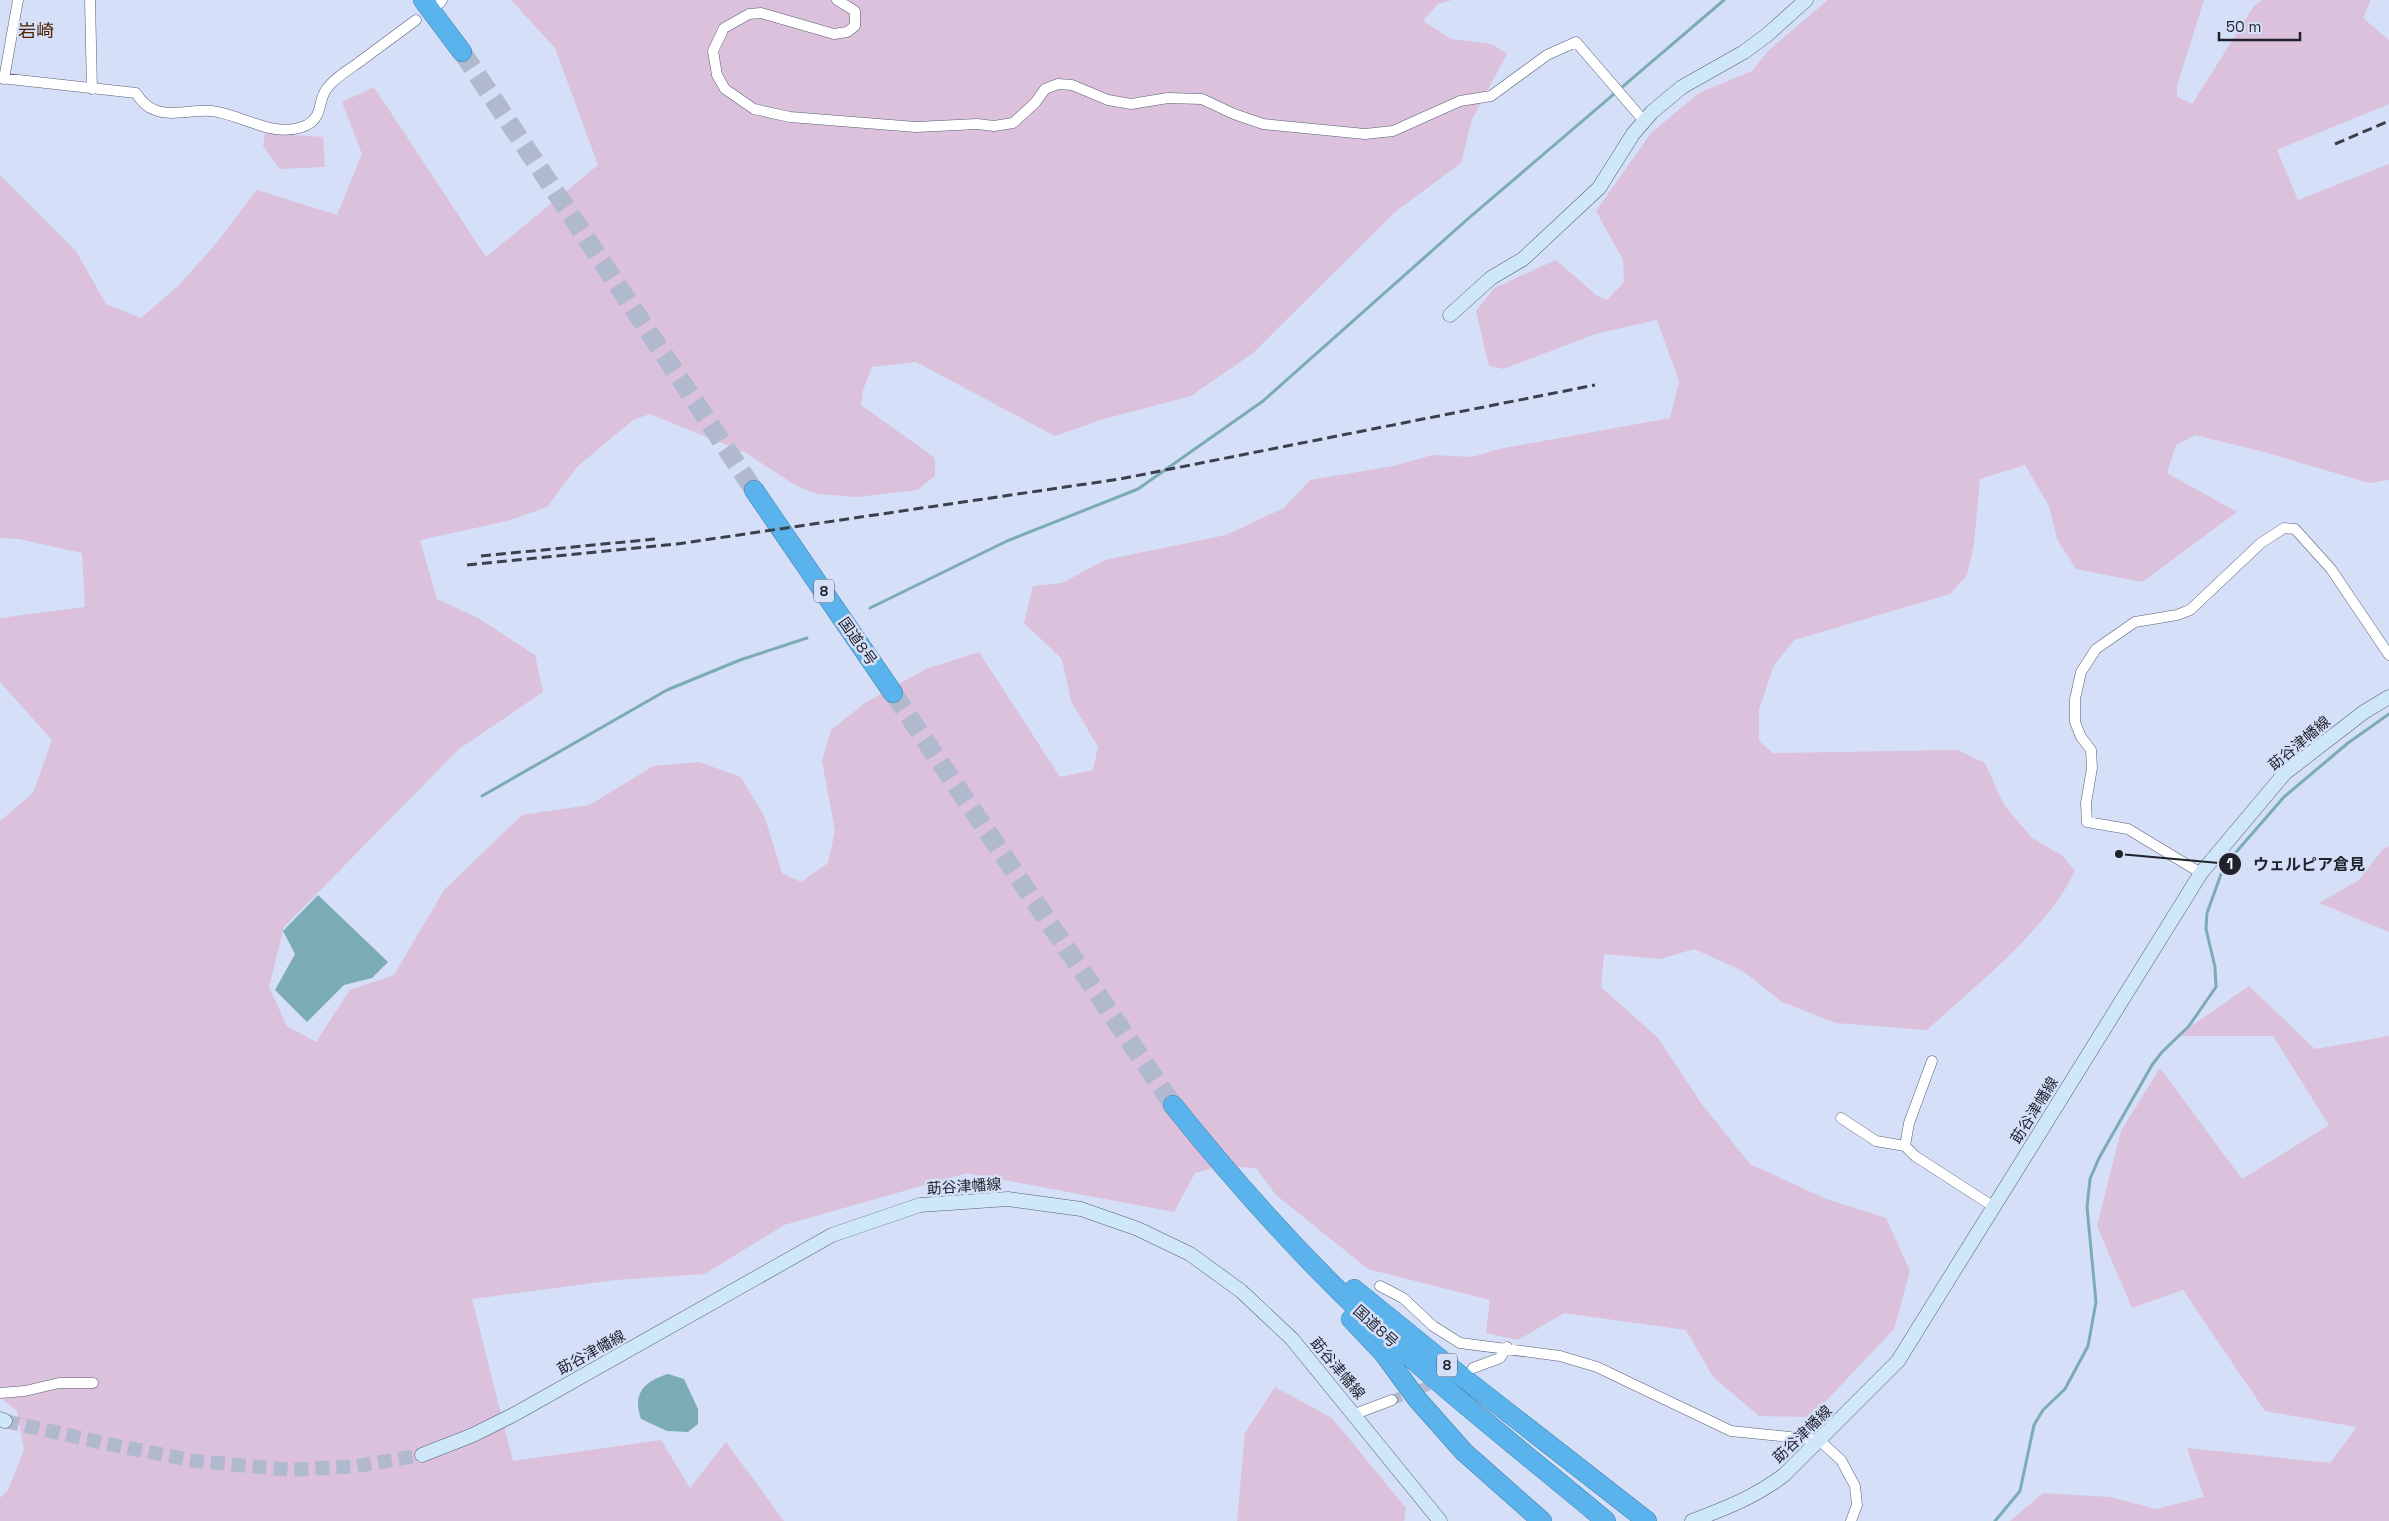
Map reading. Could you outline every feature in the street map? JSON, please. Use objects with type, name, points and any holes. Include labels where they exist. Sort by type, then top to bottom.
[{"type":"highway","points":[[435,1],[462,52]]},
{"type":"highway","name":"国道8号","points":[[754,490],[893,693]]},
{"type":"highway","name":"国道8号","points":[[1173,1105],[1253,1202],[1330,1282],[1396,1345],[1606,1521]]},
{"type":"highway","name":"8","points":[[1253,1202],[1389,1320],[1647,1521]]},
{"type":"highway","name":"8","points":[[1330,1282],[1336,1302],[1384,1354],[1417,1398],[1464,1452],[1542,1521]]},
{"type":"main road","points":[[1450,315],[1491,278],[1523,259],[1599,188],[1633,134],[1644,121],[1682,88],[1744,52],[1767,35],[1806,0]]},
{"type":"main road","name":"莇谷津幡線","points":[[1692,1521],[1743,1502],[1764,1490],[1784,1475],[1898,1361],[2201,873],[2285,773],[2364,712],[2389,696]]},
{"type":"main road","name":"莇谷津幡線","points":[[422,1455],[473,1435],[515,1414],[832,1235],[920,1206],[1008,1200],[1081,1209],[1138,1229],[1190,1254],[1241,1291],[1292,1339],[1355,1414],[1440,1521]]},
{"type":"street","points":[[18,0],[2,78],[92,89],[136,92],[141,102],[155,110],[171,112],[213,111],[281,130],[294,130],[309,124],[321,109],[321,97],[328,87],[416,20]]},
{"type":"street","points":[[90,0],[92,89]]},
{"type":"street","points":[[837,0],[856,11],[855,26],[847,32],[834,34],[761,13],[749,14],[724,28],[713,51],[717,75],[724,89],[754,109],[790,118],[916,127],[977,124],[994,126],[1013,123],[1035,102],[1045,89],[1058,84],[1072,85],[1108,100],[1131,104],[1168,98],[1202,99],[1234,114],[1263,124],[1365,134],[1393,131],[1460,101],[1491,96],[1547,55],[1576,42],[1644,121]]},
{"type":"street","points":[[2201,873],[2128,829],[2088,822],[2086,803],[2092,768],[2091,750],[2081,737],[2075,722],[2075,699],[2081,672],[2096,649],[2135,622],[2176,615],[2190,610],[2261,543],[2284,528],[2295,529],[2331,569],[2389,655]]},
{"type":"street","points":[[1905,1146],[1908,1123],[1932,1061]]},
{"type":"street","points":[[1841,1118],[1876,1141],[1905,1146],[1915,1156],[1994,1207]]},
{"type":"street","points":[[1380,1286],[1403,1298],[1433,1326],[1460,1343],[1507,1347],[1560,1356],[1598,1367],[1731,1431],[1819,1440],[1841,1460],[1855,1486],[1857,1505],[1851,1521]]},
{"type":"street","points":[[1472,1368],[1500,1358],[1507,1347]]},
{"type":"street","points":[[0,1392],[24,1391],[68,1382],[93,1383]]},
{"type":"street","points":[[1355,1414],[1392,1400]]},
{"type":"shaded area","points":[[511,0],[1452,0],[1438,4],[1423,21],[1451,39],[1492,44],[1507,54],[1472,119],[1461,163],[1395,212],[1253,353],[1191,396],[1104,419],[1055,436],[916,362],[872,367],[863,390],[861,405],[935,458],[935,476],[917,490],[857,497],[817,494],[795,485],[746,453],[650,414],[633,420],[578,466],[547,507],[507,521],[420,540],[437,599],[478,618],[535,655],[543,692],[459,749],[284,927],[269,987],[287,1026],[316,1042],[350,990],[394,975],[444,890],[522,815],[590,805],[653,766],[699,762],[741,777],[765,818],[782,873],[801,882],[828,863],[835,831],[822,761],[831,730],[865,703],[926,669],[979,652],[1060,777],[1093,770],[1098,747],[1071,701],[1062,659],[1024,623],[1033,586],[1062,583],[1105,560],[1226,535],[1284,508],[1310,480],[1394,466],[1432,455],[1472,457],[1499,449],[1670,418],[1679,381],[1657,320],[1595,334],[1504,369],[1489,366],[1476,311],[1494,288],[1556,260],[1596,295],[1607,300],[1624,282],[1623,260],[1596,211],[1651,133],[1699,93],[1752,71],[1769,50],[1828,0],[2204,0],[2177,86],[2177,97],[2192,104],[2254,6],[2262,0],[2371,0],[2363,18],[2389,40],[2389,104],[2277,150],[2298,200],[2389,164],[2389,480],[2369,483],[2264,452],[2195,435],[2176,445],[2167,473],[2237,512],[2142,582],[2076,569],[2057,539],[2049,506],[2025,465],[1980,479],[1974,544],[1967,575],[1950,594],[1794,640],[1773,667],[1759,710],[1759,741],[1773,753],[1957,750],[1985,763],[2004,805],[2032,838],[2063,856],[2075,871],[2047,915],[2028,936],[1988,976],[1927,1030],[1836,1023],[1782,1002],[1743,971],[1694,949],[1660,959],[1604,954],[1601,987],[1658,1038],[1701,1103],[1750,1164],[1826,1199],[1886,1218],[1910,1271],[1894,1329],[1811,1417],[1759,1416],[1713,1377],[1686,1330],[1564,1313],[1518,1340],[1486,1333],[1490,1300],[1368,1269],[1276,1195],[1256,1168],[1221,1166],[1195,1173],[1174,1212],[967,1173],[784,1225],[705,1274],[615,1280],[472,1299],[513,1461],[661,1440],[690,1488],[726,1442],[784,1521],[0,1521],[0,1498],[8,1490],[24,1450],[17,1411],[0,1397],[0,821],[33,793],[52,740],[0,682],[0,618],[85,607],[82,553],[19,539],[0,538],[0,175],[76,251],[106,304],[141,318],[177,287],[214,246],[257,190],[337,215],[362,154],[342,102],[374,87],[486,257],[598,165],[555,48]]},
{"type":"shaded area","points":[[265,133],[323,137],[325,167],[280,169],[263,146]]},
{"type":"shaded area","points":[[2389,846],[2389,932],[2319,903],[2359,880],[2383,849]]},
{"type":"shaded area","points":[[318,895],[388,962],[372,978],[344,985],[307,1022],[275,990],[295,954],[283,931]]},
{"type":"shaded area","points":[[2249,986],[2315,1049],[2389,1036],[2389,1521],[2010,1521],[2043,1493],[2110,1497],[2156,1509],[2204,1497],[2187,1448],[2330,1463],[2357,1427],[2265,1411],[2183,1290],[2132,1308],[2097,1226],[2121,1131],[2160,1068],[2242,1179],[2329,1125],[2273,1036],[2177,1036]]},
{"type":"shaded area","points":[[668,1374],[684,1379],[698,1409],[698,1424],[688,1432],[667,1431],[641,1419],[638,1402],[642,1390],[652,1380]]},
{"type":"shaded area","points":[[1275,1387],[1332,1418],[1406,1508],[1404,1521],[1237,1521],[1245,1433]]},
{"type":"waterway","points":[[870,608],[1007,541],[1138,489],[1263,401],[1470,217],[1724,0]]},
{"type":"waterway","points":[[482,796],[667,690],[740,660],[807,638]]},
{"type":"waterway","points":[[1995,1521],[2020,1491],[2034,1425],[2043,1410],[2065,1389],[2088,1346],[2096,1302],[2087,1207],[2090,1179],[2099,1158],[2152,1065],[2162,1052],[2189,1026],[2216,987],[2215,967],[2206,929],[2207,913],[2224,866],[2284,797],[2348,743],[2389,714]]},
{"type":"tunnel","points":[[462,52],[754,490]]},
{"type":"tunnel","points":[[893,693],[1173,1105]]},
{"type":"tunnel","points":[[1392,1400],[1441,1381]]},
{"type":"tunnel","points":[[5,1421],[195,1461],[292,1470],[357,1466],[422,1455]]},
{"type":"railway","points":[[2335,144],[2389,121]]},
{"type":"railway","points":[[467,565],[677,544],[1120,479],[1595,385]]},
{"type":"railway","points":[[481,556],[655,539]]},
{"type":"place","name":"ウェルピア倉見","points":[[2119,854]]},
{"type":"district","name":"岩崎","points":[[36,30]]}]
